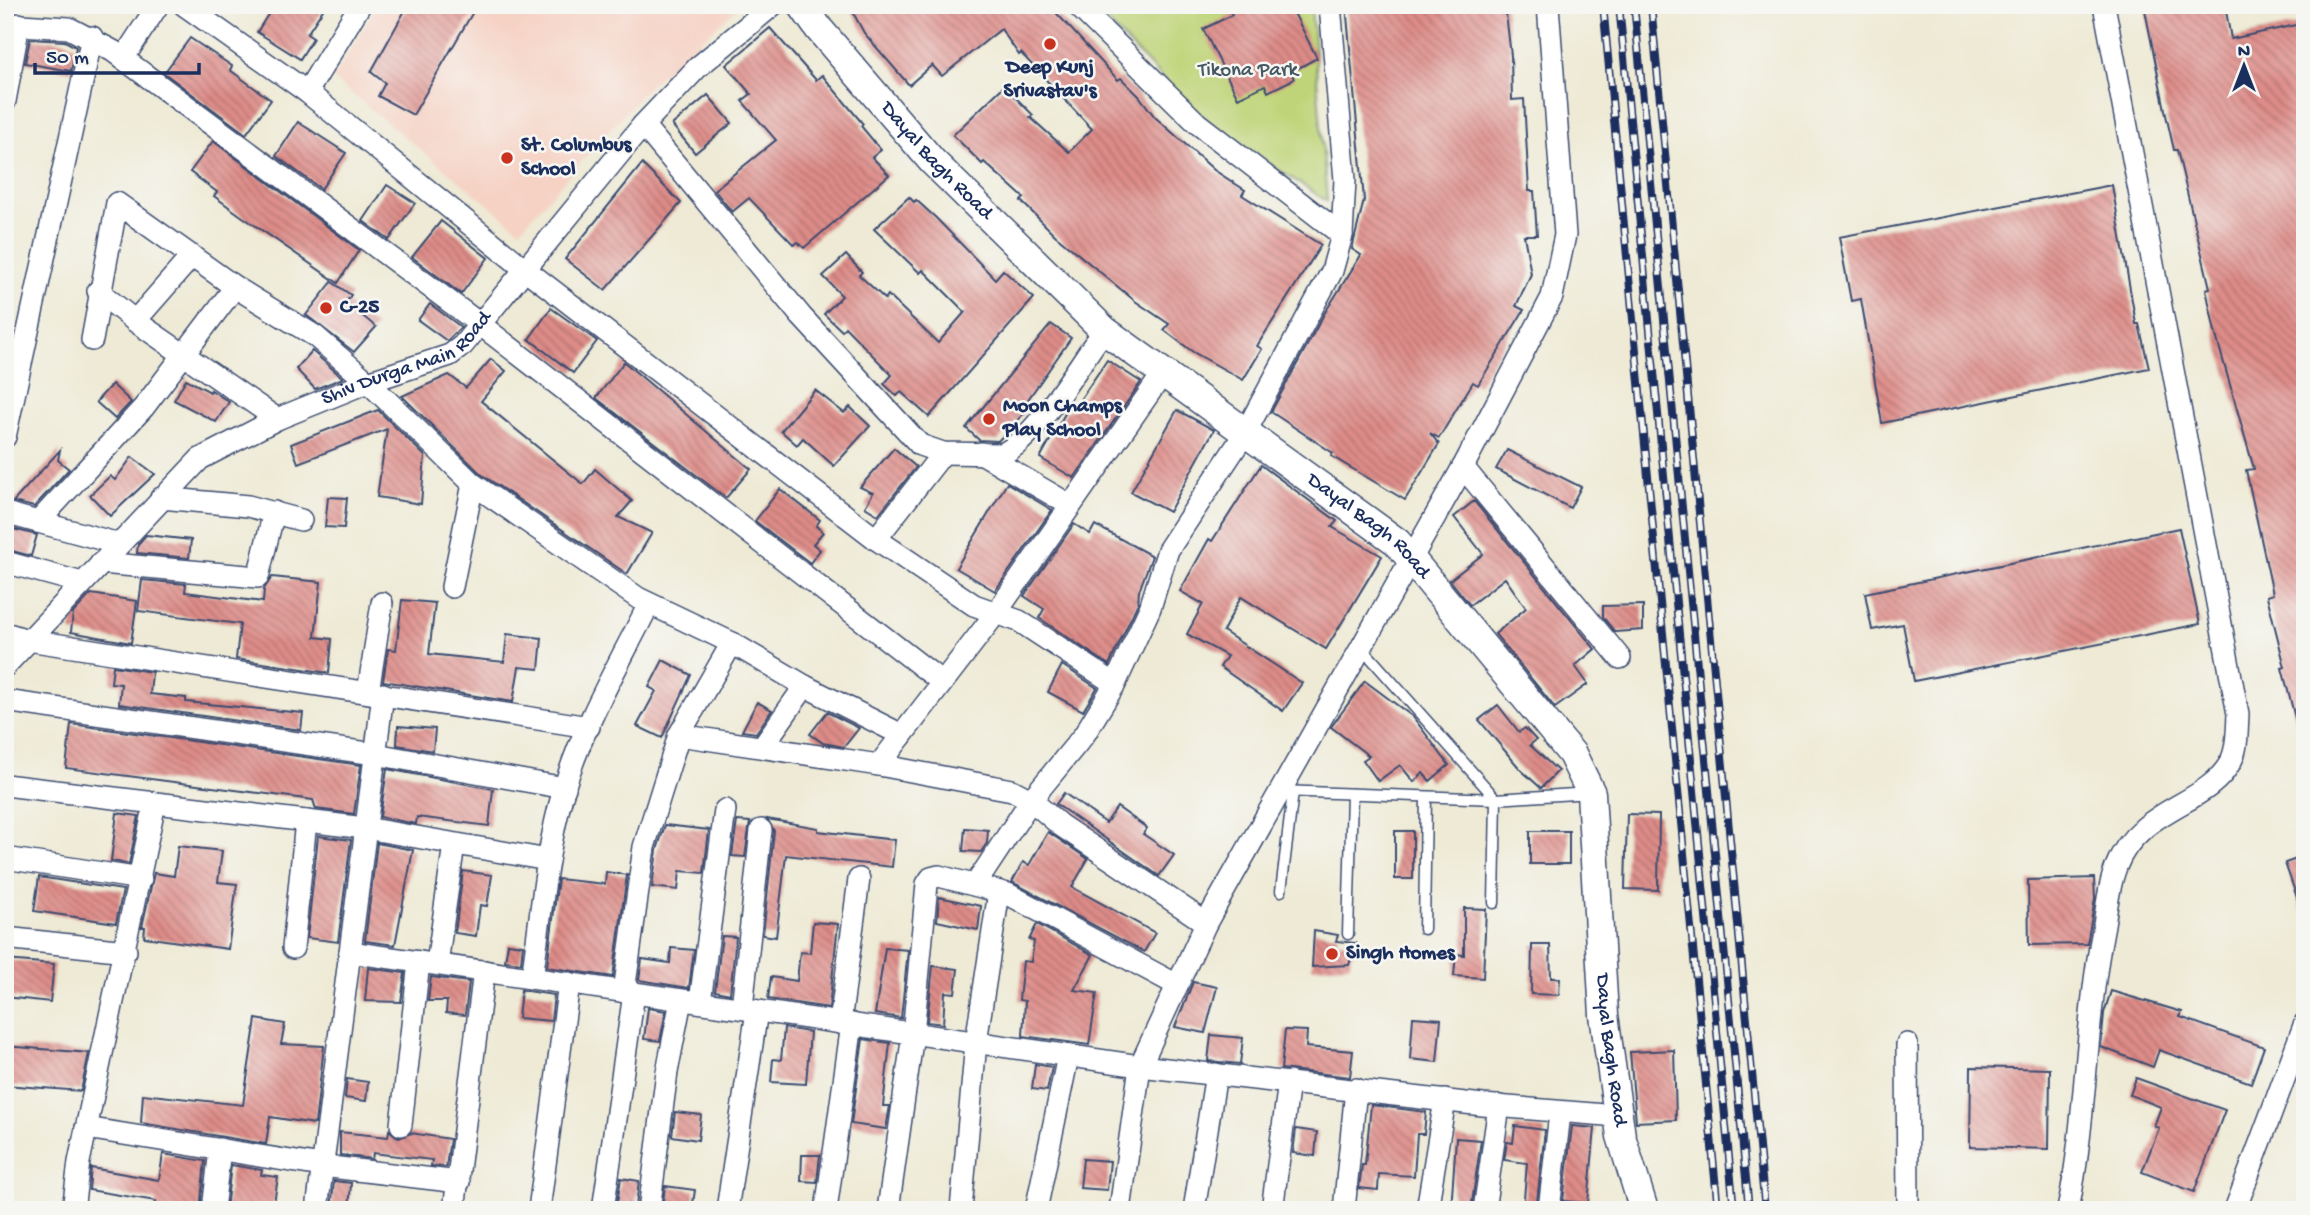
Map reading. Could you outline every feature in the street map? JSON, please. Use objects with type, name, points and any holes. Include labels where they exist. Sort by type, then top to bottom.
[{"type":"street","points":[[123,59],[158,5]]},
{"type":"street","points":[[184,5],[307,92],[526,270],[876,539],[974,605],[1019,621],[1115,684]]},
{"type":"street","points":[[307,92],[360,5]]},
{"type":"street","name":"Shiv Durga Main Road","points":[[5,666],[200,459],[277,419],[368,382],[450,355],[481,325],[643,125],[698,67],[773,5]]},
{"type":"street","name":"Dayal Bagh Road","points":[[802,5],[819,29],[932,161],[1104,330],[1397,541],[1572,754],[1591,793],[1604,1015],[1621,1136],[1644,1210]]},
{"type":"street","points":[[1077,5],[1197,123],[1342,235]]},
{"type":"street","points":[[975,885],[1031,800],[1079,741],[1115,684],[1150,608],[1168,550],[1245,433],[1332,271],[1342,235],[1345,180],[1330,5]]},
{"type":"street","points":[[1120,1210],[1140,1066],[1206,923],[1287,792],[1552,297],[1565,235],[1548,5]]},
{"type":"street","points":[[2067,1210],[2083,1120],[2095,968],[2116,867],[2136,834],[2148,822],[2220,778],[2232,760],[2238,714],[2104,5]]},
{"type":"street","points":[[5,101],[12,24],[56,15],[92,37],[481,325],[942,682]]},
{"type":"street","points":[[5,437],[92,37]]},
{"type":"street","points":[[643,125],[801,316],[913,439],[943,453],[1002,454],[1015,446],[1042,417],[1104,330]]},
{"type":"street","points":[[92,340],[98,292],[117,203],[235,287],[315,336],[368,382],[473,484],[649,604],[732,643],[806,686],[902,735]]},
{"type":"street","points":[[135,321],[192,256]]},
{"type":"street","points":[[38,522],[144,407],[235,287]]},
{"type":"street","points":[[98,292],[135,321],[277,419]]},
{"type":"street","points":[[879,765],[996,613],[1164,372]]},
{"type":"street","points":[[876,539],[943,453]]},
{"type":"street","points":[[981,453],[1070,505]]},
{"type":"street","points":[[1463,467],[1620,658]]},
{"type":"street","points":[[452,587],[473,484]]},
{"type":"street","points":[[162,498],[248,506],[300,520]]},
{"type":"street","points":[[101,563],[258,577],[274,512]]},
{"type":"street","points":[[5,513],[119,544]]},
{"type":"street","points":[[5,562],[82,583]]},
{"type":"street","points":[[317,1210],[375,754],[382,603]]},
{"type":"street","points":[[532,978],[548,860],[565,788],[589,727],[649,604]]},
{"type":"street","points":[[5,633],[29,640],[589,727]]},
{"type":"street","points":[[603,1210],[644,847],[679,735],[732,643]]},
{"type":"street","points":[[762,747],[806,686]]},
{"type":"street","points":[[5,701],[375,754],[565,788]]},
{"type":"street","points":[[679,735],[879,765],[1012,790],[1031,800],[1059,825],[1206,923]]},
{"type":"street","points":[[5,785],[365,828],[548,860]]},
{"type":"street","points":[[73,1210],[86,1128],[126,951],[155,803]]},
{"type":"street","points":[[649,1210],[667,1072],[690,1001],[725,810]]},
{"type":"street","points":[[293,948],[306,821]]},
{"type":"street","points":[[727,1210],[750,1009],[761,830]]},
{"type":"street","points":[[401,1125],[428,963],[453,844]]},
{"type":"street","points":[[5,858],[141,879]]},
{"type":"street","points":[[888,1210],[913,1034],[927,884],[931,878],[939,876],[999,892],[1177,985]]},
{"type":"street","points":[[826,1210],[859,879]]},
{"type":"street","points":[[961,1210],[976,1042],[999,892]]},
{"type":"street","points":[[5,938],[126,951]]},
{"type":"street","points":[[350,951],[1140,1066],[1499,1107],[1618,1116]]},
{"type":"street","points":[[454,1210],[484,971]]},
{"type":"street","points":[[539,1210],[569,983]]},
{"type":"street","points":[[2235,1210],[2305,1023]]},
{"type":"street","points":[[1907,1044],[1908,1210]]},
{"type":"street","points":[[1036,1210],[1068,1056]]},
{"type":"street","points":[[1194,1210],[1216,1074]]},
{"type":"street","points":[[1272,1210],[1289,1082]]},
{"type":"street","points":[[1344,1210],[1356,1089]]},
{"type":"street","points":[[1427,1210],[1445,1100]]},
{"type":"street","points":[[1484,1210],[1499,1107]]},
{"type":"street","points":[[1549,1210],[1560,1113]]},
{"type":"street","points":[[86,1128],[322,1166],[459,1182]]},
{"type":"street","points":[[213,1210],[220,1149]]},
{"type":"lane","points":[[1362,648],[1496,799],[1494,903]]},
{"type":"lane","points":[[1281,891],[1287,792],[1496,799],[1591,793]]},
{"type":"lane","points":[[1348,934],[1352,794]]},
{"type":"lane","points":[[1424,929],[1426,797]]},
{"type":"shaded area","name":"St. Columbus School","points":[[377,5],[741,5],[650,85],[520,230],[333,79]]},
{"type":"green space","name":"Tikona Park","points":[[1091,5],[1311,5],[1327,201],[1203,120]]},
{"type":"building","points":[[274,5],[326,5],[307,34],[313,38],[300,59],[257,32]]},
{"type":"building","points":[[408,5],[477,5],[413,115],[378,96],[385,83],[371,72]]},
{"type":"building","points":[[849,5],[1049,5],[1118,80],[1121,78],[1139,96],[1155,117],[1214,170],[1245,190],[1242,195],[1321,245],[1257,346],[1262,349],[1243,380],[1193,352],[1164,330],[1169,324],[1135,301],[1055,235],[1021,201],[1024,198],[984,162],[982,164],[953,135],[1004,86],[1033,115],[1030,117],[1069,152],[1092,129],[1021,53],[1019,55],[1001,29],[942,76],[932,65],[909,85],[864,33]]},
{"type":"building","points":[[1227,5],[1290,5],[1317,58],[1291,72],[1294,79],[1268,92],[1265,85],[1238,98],[1203,29],[1232,15]]},
{"type":"building","points":[[1346,5],[1505,5],[1511,56],[1512,100],[1524,99],[1529,191],[1534,191],[1537,235],[1524,235],[1531,274],[1516,306],[1524,310],[1478,385],[1473,382],[1439,438],[1430,433],[1439,444],[1405,500],[1331,456],[1333,453],[1271,412],[1324,314],[1361,255],[1352,249],[1364,200]]},
{"type":"building","points":[[2144,5],[2225,5],[2231,39],[2305,23],[2305,732],[2299,733],[2282,668],[2285,667],[2267,596],[2273,594],[2246,470],[2254,469],[2215,332],[2206,289],[2210,288],[2177,150],[2174,150]]},
{"type":"building","points":[[770,28],[816,80],[822,75],[863,124],[861,126],[881,150],[872,157],[889,175],[804,248],[798,242],[794,245],[749,198],[732,212],[714,190],[776,140],[742,101],[751,94],[726,65]]},
{"type":"building","points":[[190,38],[232,66],[230,70],[271,100],[246,134],[164,73]]},
{"type":"building","points":[[30,39],[65,41],[76,47],[71,71],[25,63]]},
{"type":"building","points":[[708,95],[732,123],[695,153],[672,125]]},
{"type":"building","points":[[298,122],[346,153],[321,189],[276,156]]},
{"type":"building","points":[[213,141],[359,250],[338,283],[214,196],[217,192],[190,172]]},
{"type":"building","points":[[642,164],[681,203],[605,290],[565,259]]},
{"type":"building","points":[[387,185],[415,203],[389,240],[363,221]]},
{"type":"building","points":[[2112,185],[2136,324],[2139,324],[2149,368],[1882,423],[1861,299],[1851,301],[1839,237]]},
{"type":"building","points":[[909,197],[936,218],[995,279],[1003,270],[1034,298],[929,417],[901,392],[897,396],[884,384],[892,375],[845,327],[842,331],[824,314],[842,296],[823,276],[846,255],[862,272],[859,275],[885,299],[888,295],[938,343],[965,312],[923,270],[920,273],[874,229]]},
{"type":"building","points":[[441,221],[488,258],[461,294],[412,257]]},
{"type":"building","points":[[332,282],[351,295],[346,302],[376,327],[354,352],[306,315]]},
{"type":"building","points":[[430,304],[461,327],[447,341],[418,320]]},
{"type":"building","points":[[551,308],[597,341],[573,373],[529,339]]},
{"type":"building","points":[[1051,324],[1071,338],[1022,408],[1026,411],[998,441],[979,440],[966,428]]},
{"type":"building","points":[[312,351],[343,378],[315,389],[296,369]]},
{"type":"building","points":[[491,359],[506,371],[481,401],[583,484],[595,469],[632,501],[618,517],[652,533],[627,574],[481,474],[402,396],[449,375],[466,388]]},
{"type":"building","points":[[1107,360],[1141,382],[1074,478],[1040,458],[1067,410],[1073,410]]},
{"type":"building","points":[[624,362],[751,469],[726,498],[596,398]]},
{"type":"building","points":[[186,379],[229,402],[216,422],[174,400]]},
{"type":"building","points":[[112,384],[131,402],[115,419],[96,402]]},
{"type":"building","points":[[815,390],[844,413],[850,407],[870,426],[834,466],[803,438],[797,445],[781,431]]},
{"type":"building","points":[[378,410],[425,456],[421,504],[377,497],[387,429],[298,463],[291,444]]},
{"type":"building","points":[[1177,410],[1214,430],[1169,512],[1131,492]]},
{"type":"building","points":[[894,448],[916,467],[878,515],[865,507],[873,493],[860,487]]},
{"type":"building","points":[[60,450],[58,460],[69,469],[34,507],[13,502]]},
{"type":"building","points":[[1507,450],[1581,487],[1570,508],[1496,469]]},
{"type":"building","points":[[132,457],[155,474],[110,516],[90,495],[110,476],[115,480]]},
{"type":"building","points":[[1261,465],[1337,521],[1332,527],[1382,556],[1326,649],[1241,597],[1223,631],[1302,683],[1283,711],[1220,667],[1227,656],[1187,634],[1203,604],[1180,591],[1209,539],[1212,541]]},
{"type":"building","points":[[1007,483],[1052,510],[995,591],[956,568]]},
{"type":"building","points":[[780,489],[820,520],[816,526],[823,532],[813,544],[820,550],[810,563],[755,521]]},
{"type":"building","points":[[328,497],[347,498],[344,528],[325,527]]},
{"type":"building","points":[[1474,501],[1595,649],[1575,666],[1588,684],[1555,708],[1495,634],[1526,608],[1505,578],[1470,605],[1450,580],[1483,554],[1454,517]]},
{"type":"building","points":[[1074,524],[1090,534],[1095,525],[1152,556],[1139,591],[1138,603],[1109,665],[1039,618],[1044,609],[1024,596]]},
{"type":"building","points":[[5,527],[37,535],[31,556],[5,549]]},
{"type":"building","points":[[2179,528],[2200,624],[1914,681],[1903,624],[1872,630],[1865,593]]},
{"type":"building","points":[[146,535],[191,540],[189,558],[137,553],[138,544]]},
{"type":"building","points":[[272,577],[321,582],[315,637],[332,639],[329,673],[236,659],[240,624],[138,611],[142,580],[186,584],[185,592],[263,602],[264,589]]},
{"type":"building","points":[[91,594],[137,601],[131,643],[71,632],[73,613]]},
{"type":"building","points":[[402,600],[435,603],[429,654],[504,662],[507,634],[542,638],[539,669],[519,667],[513,702],[383,681],[388,649],[396,650]]},
{"type":"building","points":[[1643,605],[1643,630],[1615,632],[1603,617],[1603,606]]},
{"type":"building","points":[[663,660],[691,675],[662,738],[637,726],[656,691],[649,687]]},
{"type":"building","points":[[1062,665],[1097,688],[1083,711],[1048,692]]},
{"type":"building","points":[[113,666],[152,672],[150,694],[186,698],[186,702],[303,713],[301,730],[119,704],[121,684],[111,683]]},
{"type":"building","points":[[1365,681],[1413,717],[1449,765],[1430,781],[1423,773],[1414,782],[1400,765],[1378,781],[1363,760],[1369,756],[1331,727]]},
{"type":"building","points":[[757,702],[772,710],[756,733],[742,731]]},
{"type":"building","points":[[1498,705],[1519,732],[1525,728],[1536,740],[1530,745],[1558,771],[1541,788],[1521,770],[1479,720]]},
{"type":"building","points":[[827,712],[859,728],[844,747],[823,743],[810,734]]},
{"type":"building","points":[[71,724],[361,765],[354,814],[316,809],[313,800],[66,768]]},
{"type":"building","points":[[398,726],[435,729],[433,751],[397,745]]},
{"type":"building","points":[[387,769],[493,789],[489,826],[417,817],[416,824],[380,817]]},
{"type":"building","points":[[1064,793],[1106,823],[1117,807],[1147,828],[1143,834],[1174,855],[1159,876],[1056,804]]},
{"type":"building","points":[[117,813],[139,816],[129,864],[111,861]]},
{"type":"building","points":[[1627,814],[1659,815],[1658,890],[1625,889]]},
{"type":"building","points":[[767,819],[818,828],[818,831],[895,840],[892,867],[786,855],[776,937],[763,935],[774,831]]},
{"type":"building","points":[[737,821],[750,822],[745,857],[732,856]]},
{"type":"building","points":[[665,825],[709,830],[704,873],[680,871],[678,890],[652,887],[657,850]]},
{"type":"building","points":[[965,828],[988,830],[987,843],[981,852],[963,851]]},
{"type":"building","points":[[1395,831],[1413,831],[1413,879],[1395,879]]},
{"type":"building","points":[[1530,831],[1569,831],[1569,864],[1530,864]]},
{"type":"building","points":[[1048,832],[1088,859],[1072,887],[1155,933],[1144,952],[1012,882],[1023,862],[1029,865]]},
{"type":"building","points":[[318,836],[351,840],[338,942],[307,938]]},
{"type":"building","points":[[377,843],[413,850],[395,945],[365,941]]},
{"type":"building","points":[[178,846],[222,851],[218,882],[237,884],[228,949],[144,937],[145,927],[142,927],[154,873],[174,876]]},
{"type":"building","points":[[2305,856],[2305,911],[2302,912],[2285,863]]},
{"type":"building","points":[[463,871],[492,875],[487,906],[480,905],[476,936],[455,933]]},
{"type":"building","points":[[606,872],[627,875],[613,977],[547,967],[558,879],[605,884]]},
{"type":"building","points":[[39,877],[123,890],[116,923],[34,911]]},
{"type":"building","points":[[2094,878],[2095,899],[2087,944],[2029,945],[2028,880]]},
{"type":"building","points":[[939,897],[981,906],[978,930],[937,921]]},
{"type":"building","points":[[1464,908],[1486,909],[1483,978],[1454,976],[1456,954],[1464,955]]},
{"type":"building","points":[[813,922],[838,924],[829,1008],[768,999],[771,977],[797,981],[800,952],[810,953]]},
{"type":"building","points":[[1037,924],[1093,955],[1074,990],[1097,993],[1089,1045],[1023,1036],[1025,1001],[1019,1000],[1023,961],[1031,962],[1034,941],[1029,940]]},
{"type":"building","name":"Singh Homes","points":[[1314,931],[1338,935],[1336,941],[1356,943],[1349,965],[1312,967]]},
{"type":"building","points":[[722,936],[736,937],[730,994],[715,991]]},
{"type":"building","points":[[508,943],[523,945],[521,963],[505,961]]},
{"type":"building","points":[[1532,945],[1550,945],[1551,978],[1560,978],[1559,995],[1531,994]]},
{"type":"building","points":[[671,948],[694,950],[689,988],[639,980],[642,959],[670,963]]},
{"type":"building","points":[[885,948],[908,950],[901,1018],[875,1014]]},
{"type":"building","points":[[5,960],[54,964],[50,1002],[5,997]]},
{"type":"building","points":[[933,966],[958,969],[955,993],[945,992],[943,1024],[927,1022]]},
{"type":"building","points":[[368,968],[405,973],[401,1002],[365,1001]]},
{"type":"building","points":[[431,977],[469,982],[465,1015],[446,1013],[447,1001],[428,1001]]},
{"type":"building","points":[[1193,982],[1217,987],[1205,1033],[1175,1027]]},
{"type":"building","points":[[521,990],[554,995],[551,1021],[518,1018]]},
{"type":"building","points":[[2111,991],[2182,1012],[2180,1017],[2264,1047],[2251,1083],[2159,1050],[2153,1067],[2101,1047],[2104,1013]]},
{"type":"building","points":[[648,1008],[666,1011],[660,1041],[644,1039]]},
{"type":"building","points":[[1413,1017],[1441,1019],[1437,1062],[1410,1059]]},
{"type":"building","points":[[256,1019],[285,1024],[281,1044],[324,1046],[315,1124],[270,1117],[266,1144],[141,1123],[143,1094],[243,1105]]},
{"type":"building","points":[[784,1028],[810,1032],[806,1084],[771,1082],[773,1059],[781,1060]]},
{"type":"building","points":[[1285,1030],[1307,1031],[1306,1047],[1353,1051],[1350,1077],[1281,1069]]},
{"type":"building","points":[[1211,1035],[1243,1038],[1240,1064],[1208,1061]]},
{"type":"building","points":[[863,1039],[890,1043],[883,1106],[890,1106],[886,1129],[851,1124]]},
{"type":"building","points":[[5,1046],[89,1053],[81,1091],[5,1085]]},
{"type":"building","points":[[1674,1050],[1676,1120],[1636,1122],[1630,1052]]},
{"type":"building","points":[[1035,1064],[1052,1067],[1047,1091],[1032,1089]]},
{"type":"building","points":[[1971,1067],[2050,1069],[2049,1149],[1970,1147]]},
{"type":"building","points":[[2136,1078],[2225,1110],[2194,1192],[2142,1172],[2159,1128],[2154,1126],[2161,1107],[2130,1095]]},
{"type":"building","points":[[347,1079],[368,1082],[366,1101],[345,1098]]},
{"type":"building","points":[[1371,1105],[1426,1112],[1424,1134],[1417,1134],[1414,1176],[1379,1174],[1378,1190],[1359,1188],[1362,1165],[1365,1165]]},
{"type":"building","points":[[675,1112],[701,1115],[698,1140],[672,1136]]},
{"type":"building","points":[[1515,1126],[1545,1130],[1536,1210],[1523,1210],[1527,1163],[1504,1160],[1507,1142],[1513,1143]]},
{"type":"building","points":[[1572,1126],[1595,1128],[1588,1203],[1563,1201]]},
{"type":"building","points":[[1296,1129],[1317,1132],[1315,1156],[1293,1153]]},
{"type":"building","points":[[389,1130],[399,1138],[411,1133],[450,1139],[446,1167],[431,1166],[432,1160],[373,1153],[372,1159],[340,1155],[340,1132],[388,1137]]},
{"type":"building","points":[[1456,1138],[1481,1140],[1471,1210],[1451,1210]]},
{"type":"building","points":[[163,1154],[205,1161],[200,1210],[155,1210],[156,1201],[89,1190],[91,1168],[159,1180]]},
{"type":"building","points":[[802,1155],[820,1155],[817,1182],[801,1181]]},
{"type":"building","points":[[1083,1159],[1110,1161],[1107,1190],[1080,1188]]},
{"type":"building","points":[[231,1165],[262,1170],[261,1175],[278,1177],[273,1210],[226,1210]]},
{"type":"building","points":[[621,1178],[639,1181],[636,1206],[617,1203]]},
{"type":"building","points":[[334,1181],[351,1183],[349,1210],[331,1210]]},
{"type":"building","points":[[665,1186],[695,1190],[692,1210],[662,1210]]},
{"type":"railway","points":[[1603,5],[1718,1210]]},
{"type":"railway","points":[[1619,5],[1734,1210]]},
{"type":"railway","points":[[1634,5],[1749,1210]]},
{"type":"railway","points":[[1651,5],[1765,1210]]},
{"type":"place","name":"Deep Kunj Srivastav's","points":[[1050,44]]},
{"type":"place","name":"St. Columbus School","points":[[507,158]]},
{"type":"place","name":"C-25","points":[[326,308]]},
{"type":"place","name":"Moon Champs Play School","points":[[989,419]]},
{"type":"place","name":"Singh Homes","points":[[1332,954]]}]
